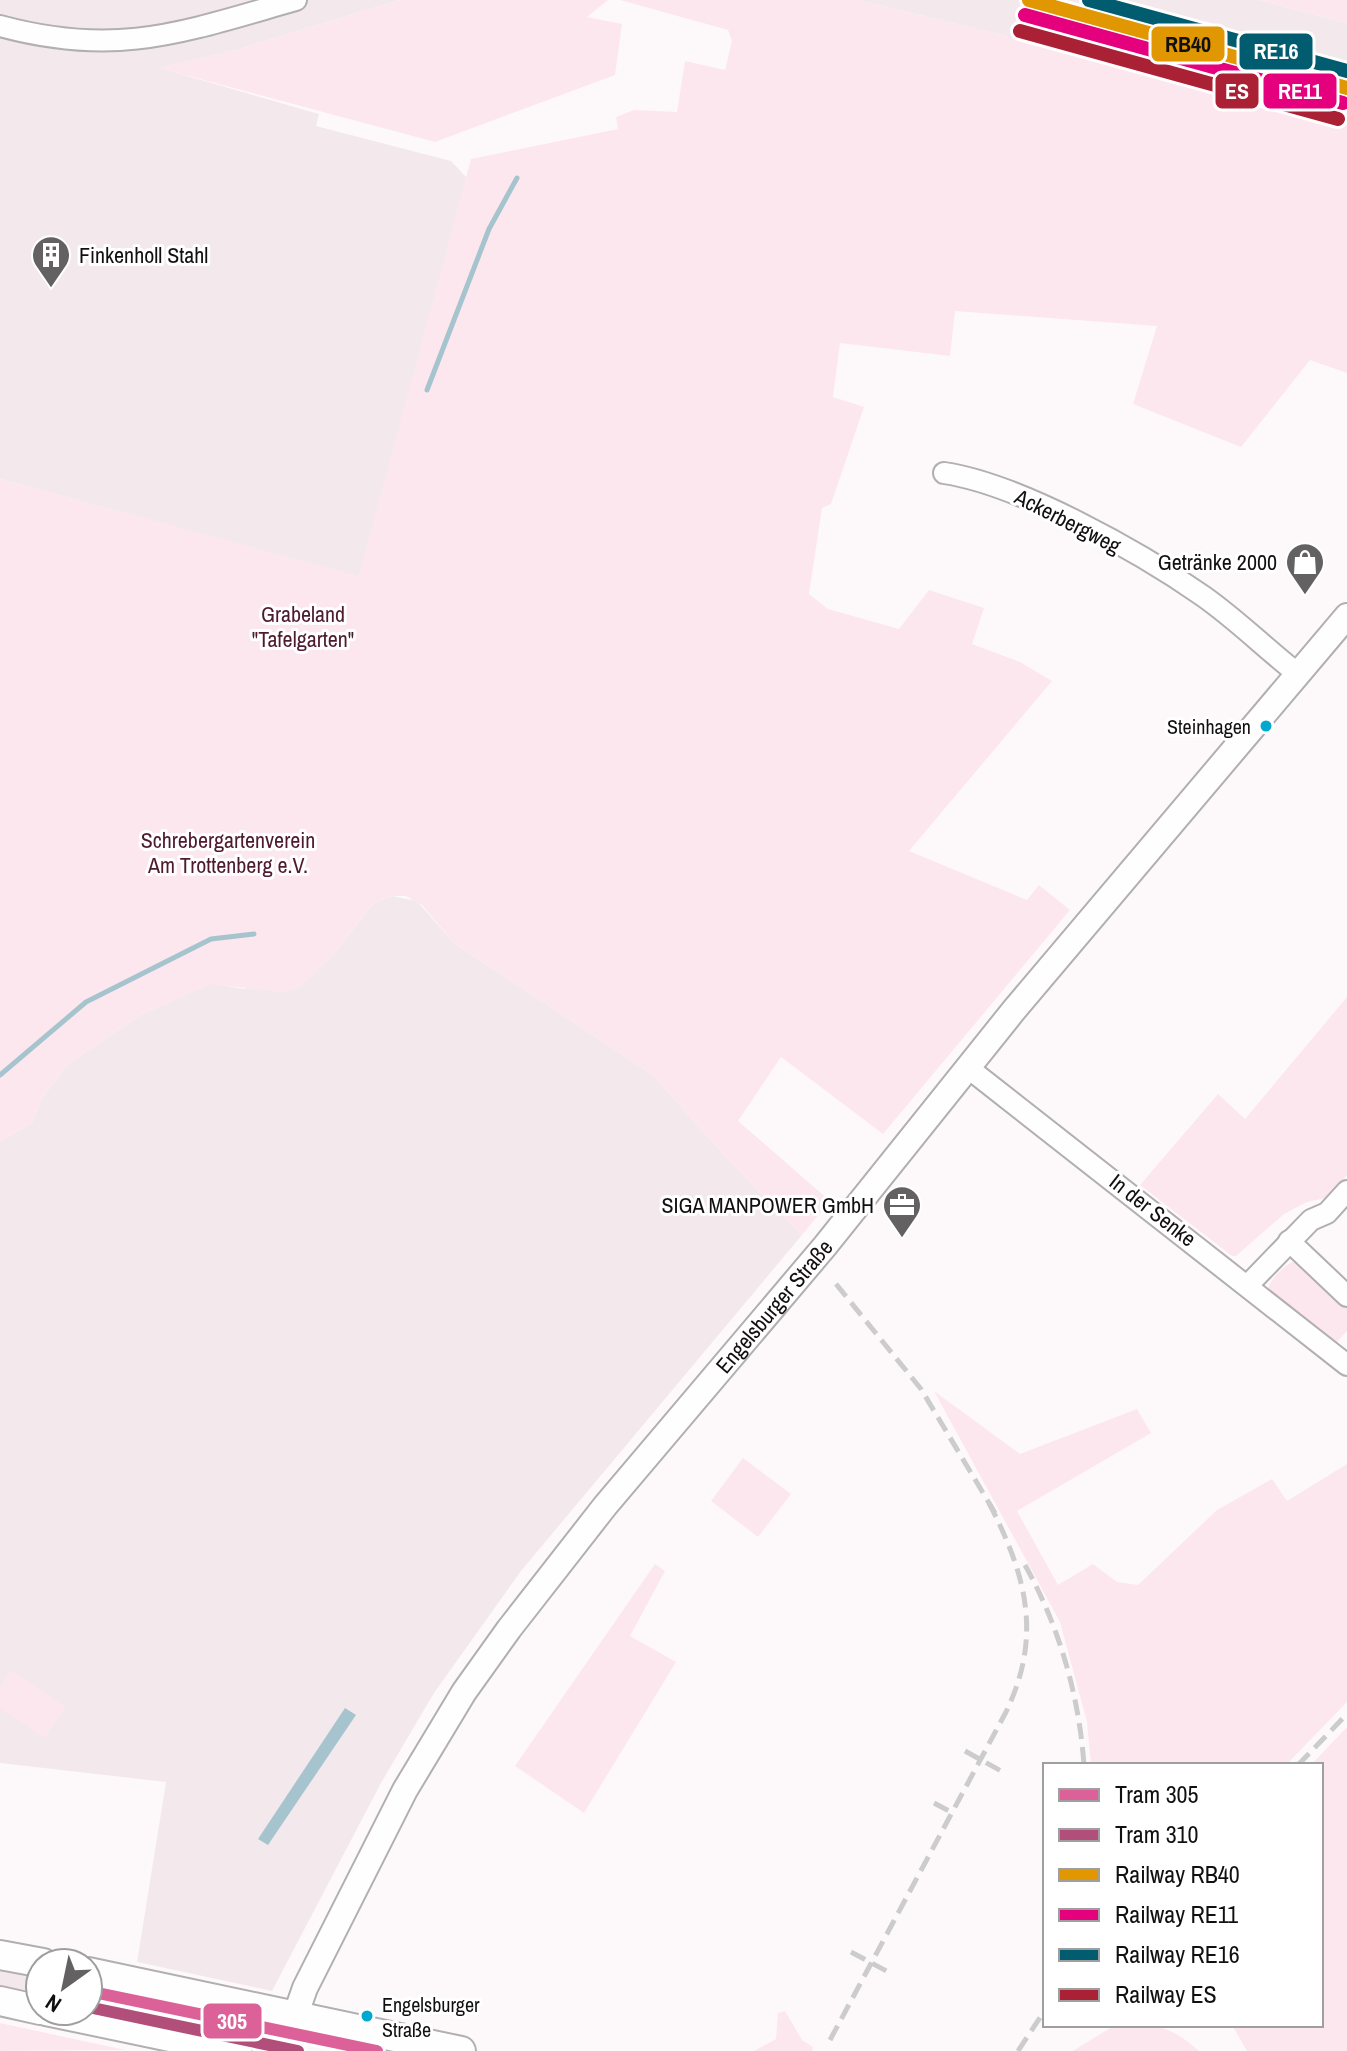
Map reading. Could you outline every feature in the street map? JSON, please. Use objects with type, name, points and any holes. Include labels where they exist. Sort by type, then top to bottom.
[{"type":"main road","points":[[0,1955],[24,1959]]},
{"type":"main road","points":[[104,1975],[461,2051]]},
{"type":"main road","points":[[0,2001],[24,2006]]},
{"type":"main road","points":[[104,2023],[237,2051]]},
{"type":"street","points":[[0,26],[71,42],[135,41],[296,0]]},
{"type":"street","name":"Ackerbergweg","points":[[944,473],[978,478],[1061,515],[1139,557],[1204,597],[1298,674]]},
{"type":"street","name":"Engelsburger Straße","points":[[283,2051],[294,2014],[405,1790],[464,1692],[500,1641],[605,1506],[815,1257],[967,1067],[1347,616]]},
{"type":"street","name":"In der Senke","points":[[967,1067],[1248,1285],[1344,1355]]},
{"type":"street","points":[[1248,1285],[1311,1220],[1327,1213],[1347,1191]]},
{"type":"street","points":[[1289,1241],[1347,1296]]},
{"type":"shaded area","points":[[0,0],[400,0],[236,50],[160,68],[319,114],[316,126],[451,161],[468,179],[359,577],[0,479]]},
{"type":"shaded area","points":[[857,0],[1259,0],[1347,23],[1347,118]]},
{"type":"shaded area","points":[[392,896],[417,901],[454,943],[653,1075],[726,1157],[802,1235],[521,1571],[434,1693],[381,1783],[272,1991],[137,1962],[166,1782],[0,1763],[0,1141],[32,1123],[42,1098],[68,1064],[140,1015],[211,983],[244,989],[327,962],[373,904]]},
{"type":"shaded area","points":[[0,1969],[24,1974],[24,1990],[0,1986]]},
{"type":"shaded area","points":[[104,1987],[258,2020],[254,2036],[104,2005]]},
{"type":"green space","points":[[400,0],[608,0],[587,17],[622,24],[615,75],[435,142],[159,68],[236,50]]},
{"type":"green space","points":[[620,0],[857,0],[1347,118],[1347,373],[1310,360],[1241,447],[1133,404],[1157,326],[955,311],[950,356],[840,343],[833,397],[864,407],[831,504],[822,508],[809,594],[828,609],[899,629],[929,590],[984,608],[972,644],[1020,662],[1052,681],[909,851],[1027,900],[1039,885],[1070,910],[883,1134],[781,1057],[738,1121],[830,1201],[802,1235],[726,1157],[653,1075],[454,943],[422,905],[406,896],[392,896],[373,904],[327,962],[301,987],[281,992],[211,984],[140,1015],[68,1064],[42,1098],[32,1123],[0,1141],[0,479],[359,576],[471,159],[618,129],[616,117],[634,110],[677,112],[685,61],[725,70],[732,41],[728,30]]},
{"type":"green space","points":[[1259,0],[1347,0],[1347,23]]},
{"type":"green space","points":[[1347,997],[1347,1175],[1326,1198],[1307,1202],[1284,1214],[1236,1256],[1232,1256],[1140,1185],[1218,1094],[1245,1119]]},
{"type":"green space","points":[[1300,1259],[1347,1302],[1347,1331],[1335,1344],[1267,1293],[1279,1272]]},
{"type":"green space","points":[[934,1391],[1020,1454],[1137,1409],[1151,1433],[1017,1511],[1058,1585],[1093,1564],[1117,1582],[1138,1585],[1217,1510],[1272,1479],[1287,1501],[1347,1464],[1347,1702],[1288,1763],[1091,1763],[1087,1722],[1060,1622]]},
{"type":"green space","points":[[743,1458],[791,1494],[758,1537],[711,1501]]},
{"type":"green space","points":[[655,1564],[665,1571],[630,1636],[676,1662],[584,1813],[515,1766]]},
{"type":"green space","points":[[11,1670],[66,1707],[44,1738],[0,1708],[0,1687]]},
{"type":"green space","points":[[1347,1727],[1347,2051],[1247,2051],[1233,2027],[1323,2027],[1323,1763],[1313,1763]]},
{"type":"green space","points":[[785,2011],[802,2040],[813,2047],[812,2051],[754,2051],[776,2039],[778,2013]]},
{"type":"green space","points":[[0,2023],[125,2050],[0,2051]]},
{"type":"green space","points":[[1112,2027],[1154,2027],[1169,2030],[1199,2051],[1073,2051]]},
{"type":"water","points":[[345,1708],[356,1715],[268,1845],[258,1839]]},
{"type":"waterway","points":[[427,390],[489,229],[517,178]]},
{"type":"waterway","points":[[0,1075],[86,1002],[211,939],[254,934]]},
{"type":"railway","points":[[836,1284],[921,1389],[995,1513]]},
{"type":"railway","points":[[830,2040],[1006,1712],[1017,1684],[1027,1631],[1025,1606],[1012,1555],[989,1503]]},
{"type":"railway","points":[[1025,1565],[1048,1612],[1065,1662],[1077,1713],[1084,1763]]},
{"type":"railway","points":[[1300,1763],[1347,1714]]},
{"type":"railway","points":[[965,1751],[1001,1771]]},
{"type":"railway","points":[[934,1803],[955,1814]]},
{"type":"railway","points":[[851,1952],[892,1974]]},
{"type":"railway","points":[[1018,2051],[1043,2013]]},
{"type":"tram line","name":"305","points":[[104,1994],[377,2051]]},
{"type":"tram line","name":"310","points":[[104,2010],[298,2051]]},
{"type":"rail line","name":"RB40","points":[[1029,0],[1347,88]]},
{"type":"rail line","name":"RE16","points":[[1089,0],[1347,71]]},
{"type":"rail line","name":"RE11","points":[[1025,15],[1343,103]]},
{"type":"rail line","name":"ES","points":[[1020,31],[1338,119]]},
{"type":"place","name":"Finkenholl Stahl","points":[[51,289]]},
{"type":"place","name":"Getränke 2000","points":[[1305,596]]},
{"type":"place","name":"Steinhagen","points":[[1266,726]]},
{"type":"place","name":"SIGA MANPOWER GmbH","points":[[902,1239]]},
{"type":"place","name":"Engelsburger Straße","points":[[367,2016]]},
{"type":"park label","name":"Grabeland \"Tafelgarten\"","points":[[303,626]]},
{"type":"park label","name":"Schrebergartenverein Am Trottenberg e.V.","points":[[228,852]]}]
